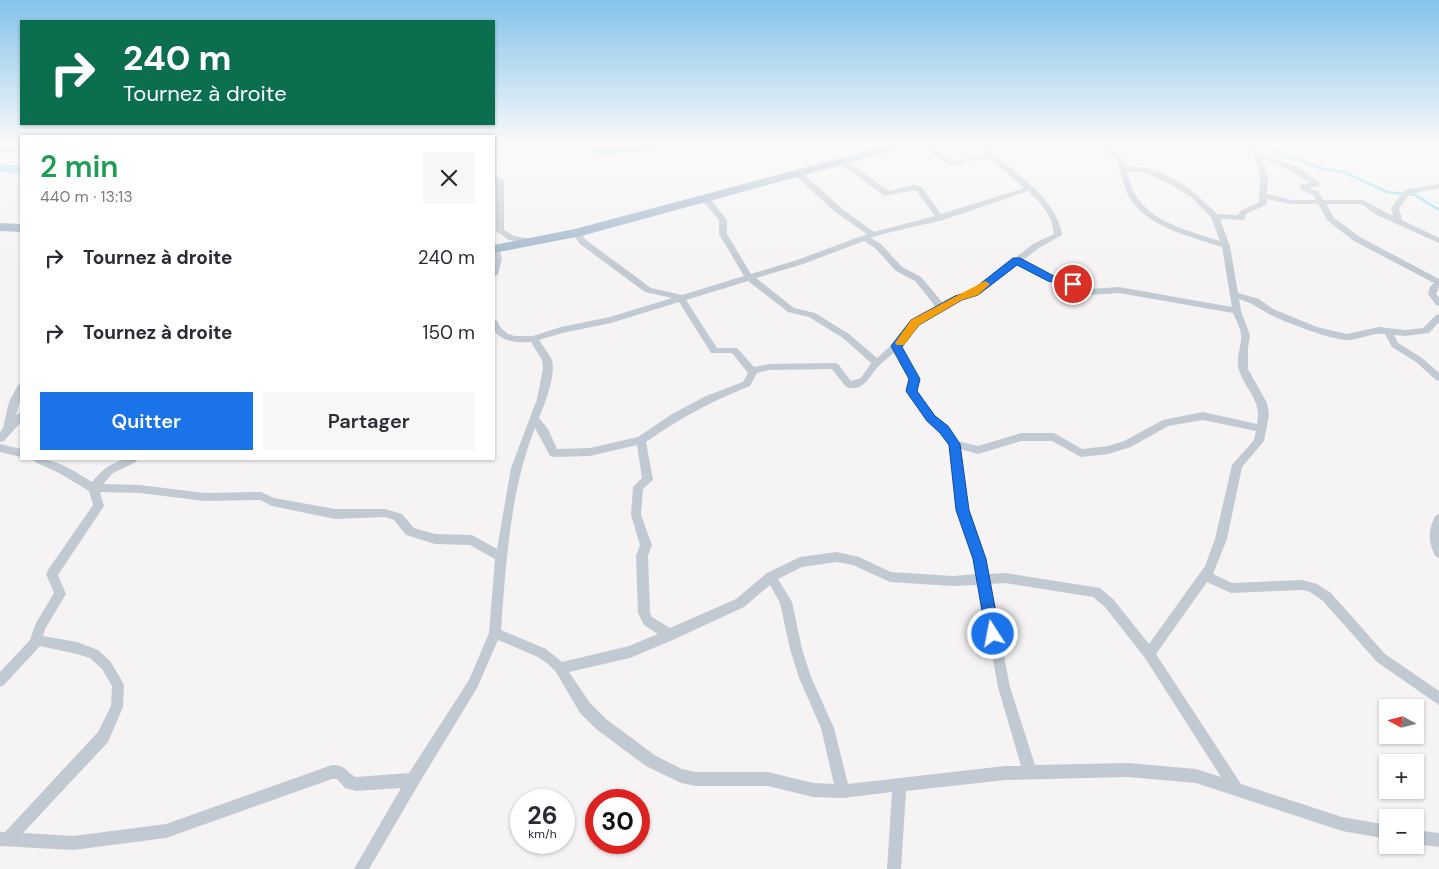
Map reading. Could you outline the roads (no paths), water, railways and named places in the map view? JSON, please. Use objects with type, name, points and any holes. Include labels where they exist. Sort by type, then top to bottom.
[{"type":"highway","points":[[495,249],[576,233],[749,187]]},
{"type":"highway","points":[[0,227],[20,228]]},
{"type":"street","points":[[500,187],[500,231],[512,238],[535,242]]},
{"type":"street","points":[[812,187],[869,236],[899,269],[918,279],[941,307]]},
{"type":"street","points":[[878,187],[888,194],[913,187],[918,188],[940,218]]},
{"type":"street","points":[[1128,187],[1143,209],[1165,222],[1226,246]]},
{"type":"street","points":[[1148,654],[1205,576],[1219,547],[1237,465],[1259,441],[1264,409],[1243,369],[1243,348],[1246,335],[1237,311],[1226,246],[1215,216],[1194,195],[1180,187]]},
{"type":"street","points":[[1215,216],[1241,218],[1243,212],[1262,204],[1264,187]]},
{"type":"street","points":[[1304,187],[1304,189],[1316,194],[1331,218],[1357,239],[1439,282],[1434,287],[1432,294],[1439,303]]},
{"type":"street","points":[[1398,221],[1395,208],[1406,194],[1437,187]]},
{"type":"street","points":[[495,325],[499,334],[510,339],[533,338],[611,320],[800,262],[869,236],[940,218],[1031,188],[1042,198],[1056,220],[1058,234],[1036,246],[975,293],[941,307],[915,322],[906,337],[877,363],[864,380],[848,385],[835,366],[768,367],[752,371]]},
{"type":"street","points":[[1264,196],[1291,202],[1366,203],[1380,213],[1439,241]]},
{"type":"street","points":[[705,198],[723,220],[722,234],[749,277],[791,310],[812,315],[846,336],[877,363]]},
{"type":"street","points":[[576,233],[583,242],[648,290],[681,298],[714,351],[734,350],[752,371]]},
{"type":"street","points":[[495,249],[498,259],[495,270]]},
{"type":"street","points":[[1017,260],[1051,279],[1073,284],[1094,293],[1119,290],[1237,311]]},
{"type":"street","points":[[1235,295],[1256,301],[1270,311],[1316,329],[1350,338],[1379,330],[1406,334],[1426,330],[1439,317]]},
{"type":"street","points":[[1388,331],[1395,345],[1419,360],[1439,378]]},
{"type":"street","points":[[361,869],[413,780],[473,684],[495,633],[501,557],[516,468],[522,446],[535,420],[548,370],[547,360],[533,338]]},
{"type":"street","points":[[896,346],[914,379],[912,391],[931,418],[944,430],[954,444],[962,510],[980,559],[982,579],[1004,687],[1030,772]]},
{"type":"street","points":[[535,420],[544,432],[552,450],[557,454],[590,452],[641,440],[675,417],[709,399],[748,384],[752,371]]},
{"type":"street","points":[[8,430],[14,402],[20,389]]},
{"type":"street","points":[[954,444],[978,450],[1021,437],[1054,437],[1081,452],[1108,450],[1132,441],[1166,423],[1203,416],[1262,429]]},
{"type":"street","points":[[0,438],[20,417]]},
{"type":"street","points":[[641,440],[648,480],[638,488],[636,510],[646,545],[642,556],[644,613],[648,621],[671,635]]},
{"type":"street","points":[[0,448],[20,453]]},
{"type":"street","points":[[41,460],[63,470],[93,488],[140,488],[204,497],[261,496],[272,502],[335,514],[384,513],[398,517],[410,532],[436,539],[472,540],[501,557]]},
{"type":"street","points":[[93,488],[110,470],[130,460]]},
{"type":"street","points":[[0,681],[37,640],[40,626],[60,594],[52,574],[99,506],[93,488]]},
{"type":"street","points":[[1439,518],[1434,538],[1439,553]]},
{"type":"street","points":[[560,668],[630,652],[671,635],[740,603],[771,578],[800,562],[837,557],[855,560],[890,577],[953,582],[1005,578],[1096,592],[1109,603],[1148,654],[1237,790]]},
{"type":"street","points":[[1205,576],[1231,588],[1302,585],[1313,588],[1327,597],[1386,662],[1439,699]]},
{"type":"street","points":[[771,578],[786,602],[796,649],[805,678],[827,728],[843,791]]},
{"type":"street","points":[[495,633],[542,653],[560,668],[585,708],[601,724],[666,770],[696,780],[768,779],[813,790],[843,791],[1030,772],[1128,770],[1196,776],[1342,824],[1379,830]]},
{"type":"street","points":[[4,840],[103,737],[117,707],[118,685],[106,665],[94,654],[78,648],[37,640]]},
{"type":"street","points":[[4,840],[73,843],[166,831],[332,772],[340,772],[350,783],[356,784],[413,780]]},
{"type":"street","points":[[894,869],[899,786]]},
{"type":"street","points":[[1424,838],[1439,840]]},
{"type":"waterway","points":[[1375,187],[1387,192],[1415,195],[1439,210]]}]
